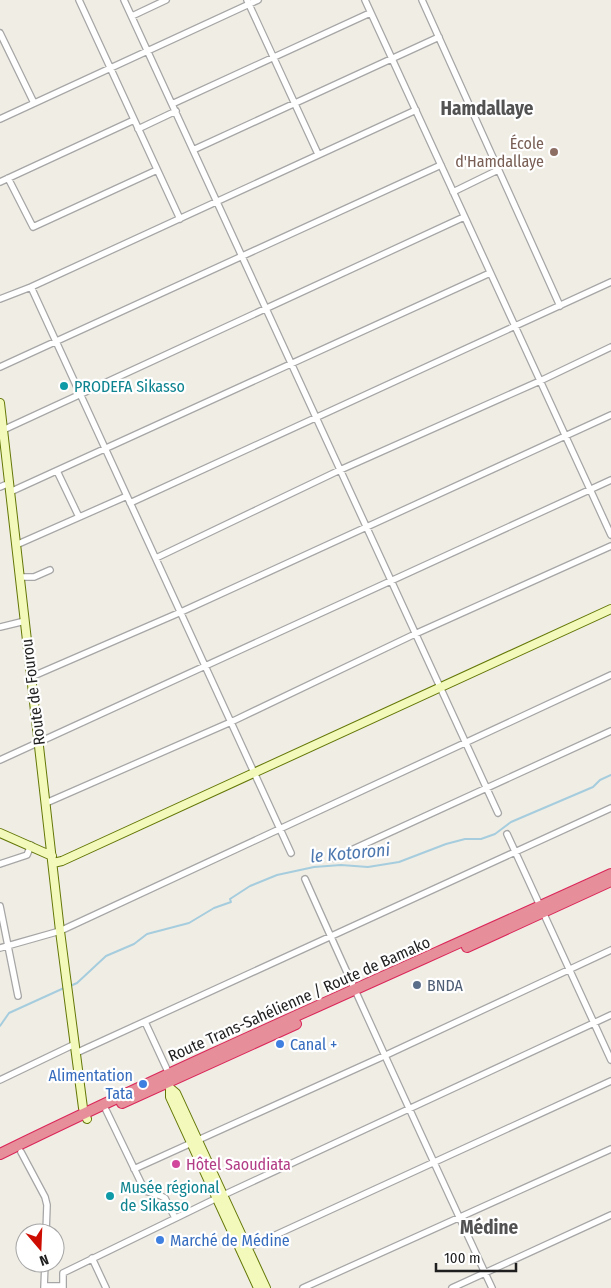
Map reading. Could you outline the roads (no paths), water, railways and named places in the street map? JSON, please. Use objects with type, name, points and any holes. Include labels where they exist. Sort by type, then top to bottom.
[{"type":"highway","name":"Route Trans-Sahélienne / Route de Bamako","points":[[0,1162],[86,1116],[106,1110],[542,909],[611,874]]},
{"type":"highway","name":"Route Trans-Sahélienne / Route de Bamako","points":[[542,909],[611,882]]},
{"type":"highway","name":"Route Trans-Sahélienne / Route de Bamako","points":[[0,1154],[169,1080]]},
{"type":"street","points":[[79,0],[180,219]]},
{"type":"street","points":[[124,0],[498,813]]},
{"type":"street","points":[[132,16],[166,0]]},
{"type":"street","points":[[0,119],[110,69],[248,2],[258,0]]},
{"type":"street","points":[[365,0],[611,535]]},
{"type":"street","points":[[422,0],[560,306]]},
{"type":"street","points":[[248,2],[318,154]]},
{"type":"street","points":[[172,104],[370,13]]},
{"type":"street","points":[[0,33],[34,103]]},
{"type":"street","points":[[193,150],[439,37]]},
{"type":"street","points":[[0,299],[31,287],[416,110]]},
{"type":"street","points":[[138,129],[176,111]]},
{"type":"street","points":[[0,182],[134,120]]},
{"type":"street","points":[[0,368],[441,165]]},
{"type":"street","points":[[8,178],[33,227],[157,170]]},
{"type":"street","points":[[453,192],[498,170]]},
{"type":"street","points":[[3,430],[464,217]]},
{"type":"street","points":[[10,492],[490,273]]},
{"type":"street","points":[[130,503],[611,282]]},
{"type":"street","points":[[31,287],[291,853]]},
{"type":"street","points":[[156,558],[340,470],[540,381],[611,347]]},
{"type":"street","name":"Route de Fourou","points":[[0,403],[66,981],[83,1108],[86,1116]]},
{"type":"street","points":[[32,677],[181,612],[611,415]]},
{"type":"street","points":[[57,471],[79,517]]},
{"type":"street","points":[[0,760],[611,480]]},
{"type":"street","points":[[0,487],[10,483]]},
{"type":"street","points":[[16,544],[127,496]]},
{"type":"street","points":[[46,803],[231,722],[415,634],[611,546]]},
{"type":"street","points":[[20,577],[34,576],[50,570]]},
{"type":"street","points":[[0,833],[31,845],[52,859],[62,861],[611,609]]},
{"type":"street","points":[[0,628],[25,621]]},
{"type":"street","points":[[0,948],[60,931],[611,675]]},
{"type":"street","points":[[334,858],[611,731]]},
{"type":"street","points":[[76,1053],[611,808]]},
{"type":"street","points":[[507,834],[611,1060]]},
{"type":"street","points":[[0,864],[27,854],[31,845]]},
{"type":"street","points":[[305,879],[384,1056],[411,1109],[492,1288]]},
{"type":"street","points":[[0,906],[18,996]]},
{"type":"street","points":[[134,1169],[384,1056],[611,950]]},
{"type":"street","points":[[45,1273],[44,1287],[63,1287],[64,1273],[92,1258],[611,1015]]},
{"type":"street","points":[[145,1022],[169,1080],[170,1097],[194,1141],[244,1249],[266,1288]]},
{"type":"street","points":[[0,1080],[75,1044]]},
{"type":"street","points":[[244,1249],[611,1081]]},
{"type":"street","points":[[106,1110],[145,1191],[165,1198],[175,1218]]},
{"type":"street","points":[[303,1288],[611,1149]]},
{"type":"street","points":[[21,1152],[46,1197],[46,1223]]},
{"type":"street","points":[[452,1288],[611,1215]]},
{"type":"street","points":[[244,1249],[258,1288]]},
{"type":"street","points":[[92,1258],[106,1288]]},
{"type":"waterway","name":"le Kotoroni","points":[[68,987],[77,983],[106,956],[134,944],[147,934],[189,923],[214,908],[231,902],[230,899],[250,886],[277,875],[314,867],[341,865],[368,867],[399,862],[446,844],[465,839],[481,839],[495,834],[511,822],[593,787],[600,780],[611,775]]},
{"type":"waterway","name":"le Kotoroni","points":[[0,1026],[9,1013],[64,988]]},
{"type":"place","name":"École d'Hamdallaye","points":[[554,152]]},
{"type":"place","name":"PRODEFA Sikasso","points":[[64,386]]},
{"type":"place","name":"BNDA","points":[[417,985]]},
{"type":"place","name":"Canal +","points":[[280,1044]]},
{"type":"place","name":"Alimentation Tata","points":[[143,1084]]},
{"type":"place","name":"Hôtel Saoudiata","points":[[176,1164]]},
{"type":"place","name":"Musée régional de Sikasso","points":[[110,1196]]},
{"type":"place","name":"Marché de Médine","points":[[160,1240]]},
{"type":"district","name":"Hamdallaye","points":[[487,108]]},
{"type":"district","name":"Médine","points":[[489,1227]]}]
